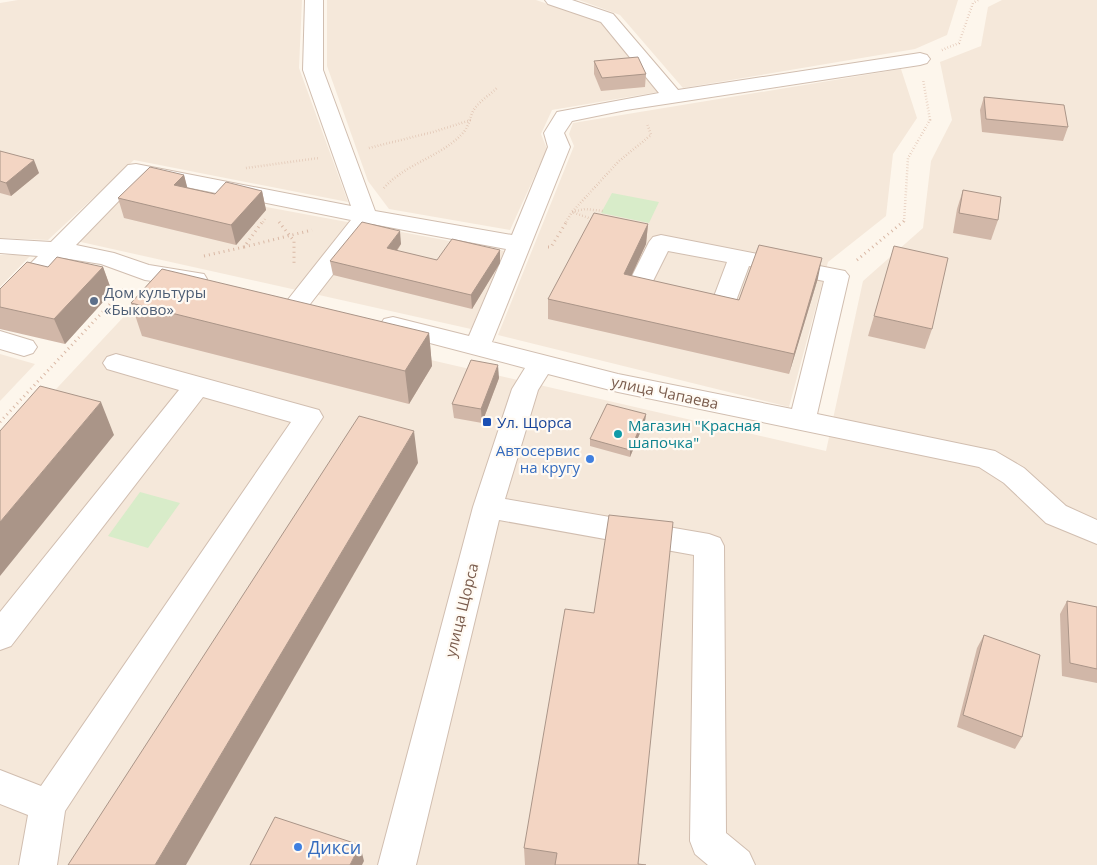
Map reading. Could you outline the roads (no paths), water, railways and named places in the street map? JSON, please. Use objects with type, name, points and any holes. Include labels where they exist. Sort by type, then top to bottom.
[{"type":"street","points":[[314,0],[313,70],[366,216]]},
{"type":"street","points":[[554,0],[607,18],[674,98]]},
{"type":"street","points":[[478,346],[559,147],[554,133],[564,116],[640,102],[920,59]]},
{"type":"street","points":[[0,308],[136,170],[276,206],[366,216],[520,244]]},
{"type":"street","points":[[326,309],[290,300],[366,216]]},
{"type":"street","points":[[0,246],[58,249],[106,258],[141,271],[215,282]]},
{"type":"street","points":[[741,257],[837,276],[802,422]]},
{"type":"street","name":"улица Чапаева","points":[[374,320],[543,362],[618,383],[985,458],[1001,465],[1019,477],[1034,495],[1053,512],[1097,532]]},
{"type":"street","points":[[0,340],[24,347]]},
{"type":"street","name":"улица Щорса","points":[[397,865],[488,507],[525,389],[543,362]]},
{"type":"street","points":[[38,865],[48,806],[309,417],[116,363]]},
{"type":"street","points":[[0,636],[197,386]]},
{"type":"street","points":[[488,507],[710,546],[708,841],[736,865]]},
{"type":"street","points":[[0,787],[48,806]]},
{"type":"place","name":"Дом культуры «Быково»","points":[[94,301]]},
{"type":"place","name":"Ул. Щорса","points":[[487,422]]},
{"type":"place","name":"Магазин \"Красная шапочка\"","points":[[618,434]]},
{"type":"place","name":"Автосервис на кругу","points":[[590,459]]},
{"type":"place","name":"Дикси","points":[[298,847]]}]
